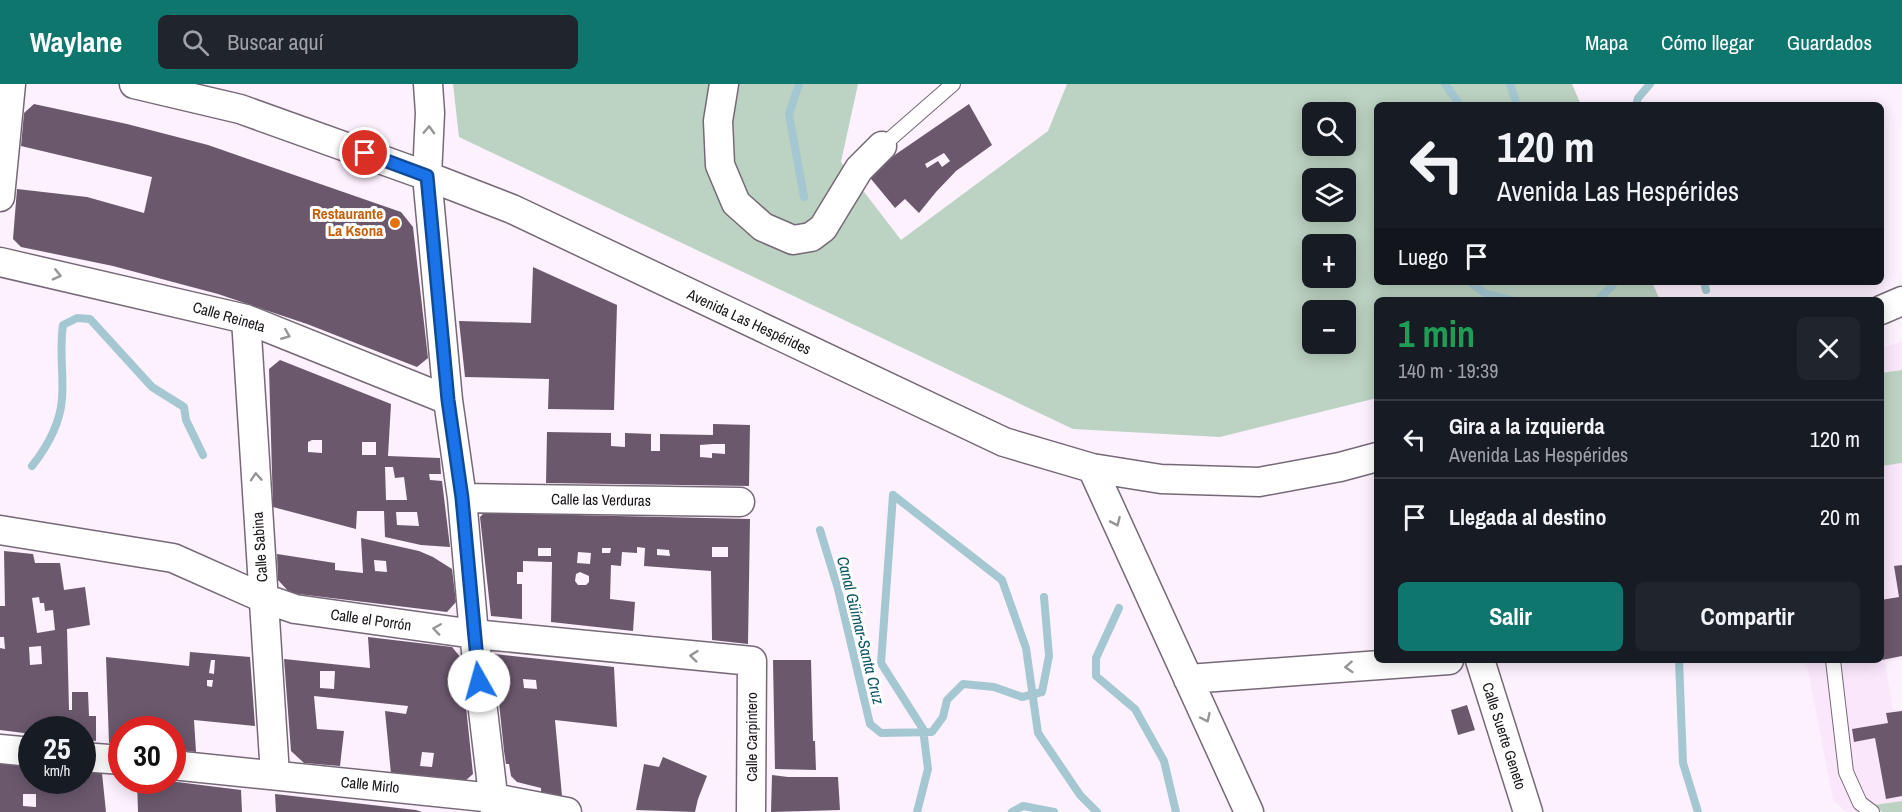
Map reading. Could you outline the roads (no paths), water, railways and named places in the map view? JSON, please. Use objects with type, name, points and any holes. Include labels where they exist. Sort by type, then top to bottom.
[{"type":"street","points":[[0,197],[11,84]]},
{"type":"street","name":"Avenida Las Hespérides","points":[[134,84],[239,96],[427,176],[512,209],[1004,442],[1092,468],[1161,479],[1259,482],[1340,467],[1374,458]]},
{"type":"street","points":[[428,84],[430,113],[427,176],[448,400],[462,498],[474,634],[494,805]]},
{"type":"street","points":[[724,84],[718,121],[720,165],[736,203],[763,227],[793,240],[811,237],[823,228],[859,170],[882,146]]},
{"type":"street","name":"Calle Reineta","points":[[0,262],[246,319],[448,400]]},
{"type":"street","points":[[1884,309],[1902,301]]},
{"type":"street","name":"Calle Sabina","points":[[246,319],[275,775]]},
{"type":"street","points":[[1092,468],[1249,812]]},
{"type":"street","name":"Calle las Verduras","points":[[462,498],[740,502]]},
{"type":"street","name":"Calle el Porrón","points":[[0,530],[173,558],[263,598],[295,609],[474,634],[752,661]]},
{"type":"street","name":"Calle Carpintero","points":[[751,812],[752,661]]},
{"type":"street","points":[[1188,680],[1410,663]]},
{"type":"street","name":"Calle Suerte Geneto","points":[[1481,663],[1528,812]]},
{"type":"street","points":[[0,749],[18,751]]},
{"type":"street","name":"Calle Mirlo","points":[[186,766],[275,775],[494,805],[567,812]]},
{"type":"lane","points":[[882,146],[952,84]]},
{"type":"lane","points":[[1833,663],[1846,772],[1860,803],[1872,812]]},
{"type":"waterway","points":[[799,84],[789,114],[804,197]]},
{"type":"waterway","points":[[1445,84],[1458,102]]},
{"type":"waterway","name":"Canal Güímar-Santa Cruz","points":[[1510,84],[1516,102]]},
{"type":"waterway","points":[[1637,102],[1650,84]]},
{"type":"waterway","name":"Canal Güímar-Santa Cruz","points":[[1474,285],[1486,294],[1498,297]]},
{"type":"waterway","name":"Canal Güímar-Santa Cruz","points":[[1601,297],[1613,285]]},
{"type":"waterway","points":[[1705,285],[1706,290]]},
{"type":"waterway","points":[[32,466],[48,443],[59,418],[63,325],[77,318],[90,319],[152,387],[184,407],[186,420],[203,455]]},
{"type":"waterway","points":[[893,495],[1002,580],[1026,648],[1038,733],[1080,795],[1097,812]]},
{"type":"waterway","points":[[893,495],[881,663],[923,729],[928,769],[917,812]]},
{"type":"waterway","name":"Canal Güímar-Santa Cruz","points":[[820,530],[838,589],[870,724],[881,733],[932,732],[943,717],[947,700],[963,684],[994,687],[1022,697],[1042,692],[1049,656],[1044,597]]},
{"type":"waterway","points":[[1119,608],[1096,658],[1096,676],[1135,709],[1164,761],[1176,812]]},
{"type":"waterway","points":[[1679,663],[1683,763],[1698,812]]},
{"type":"waterway","points":[[1012,812],[1023,806],[1054,812]]},
{"type":"place","name":"Restaurante La Ksona","points":[[395,223]]}]
